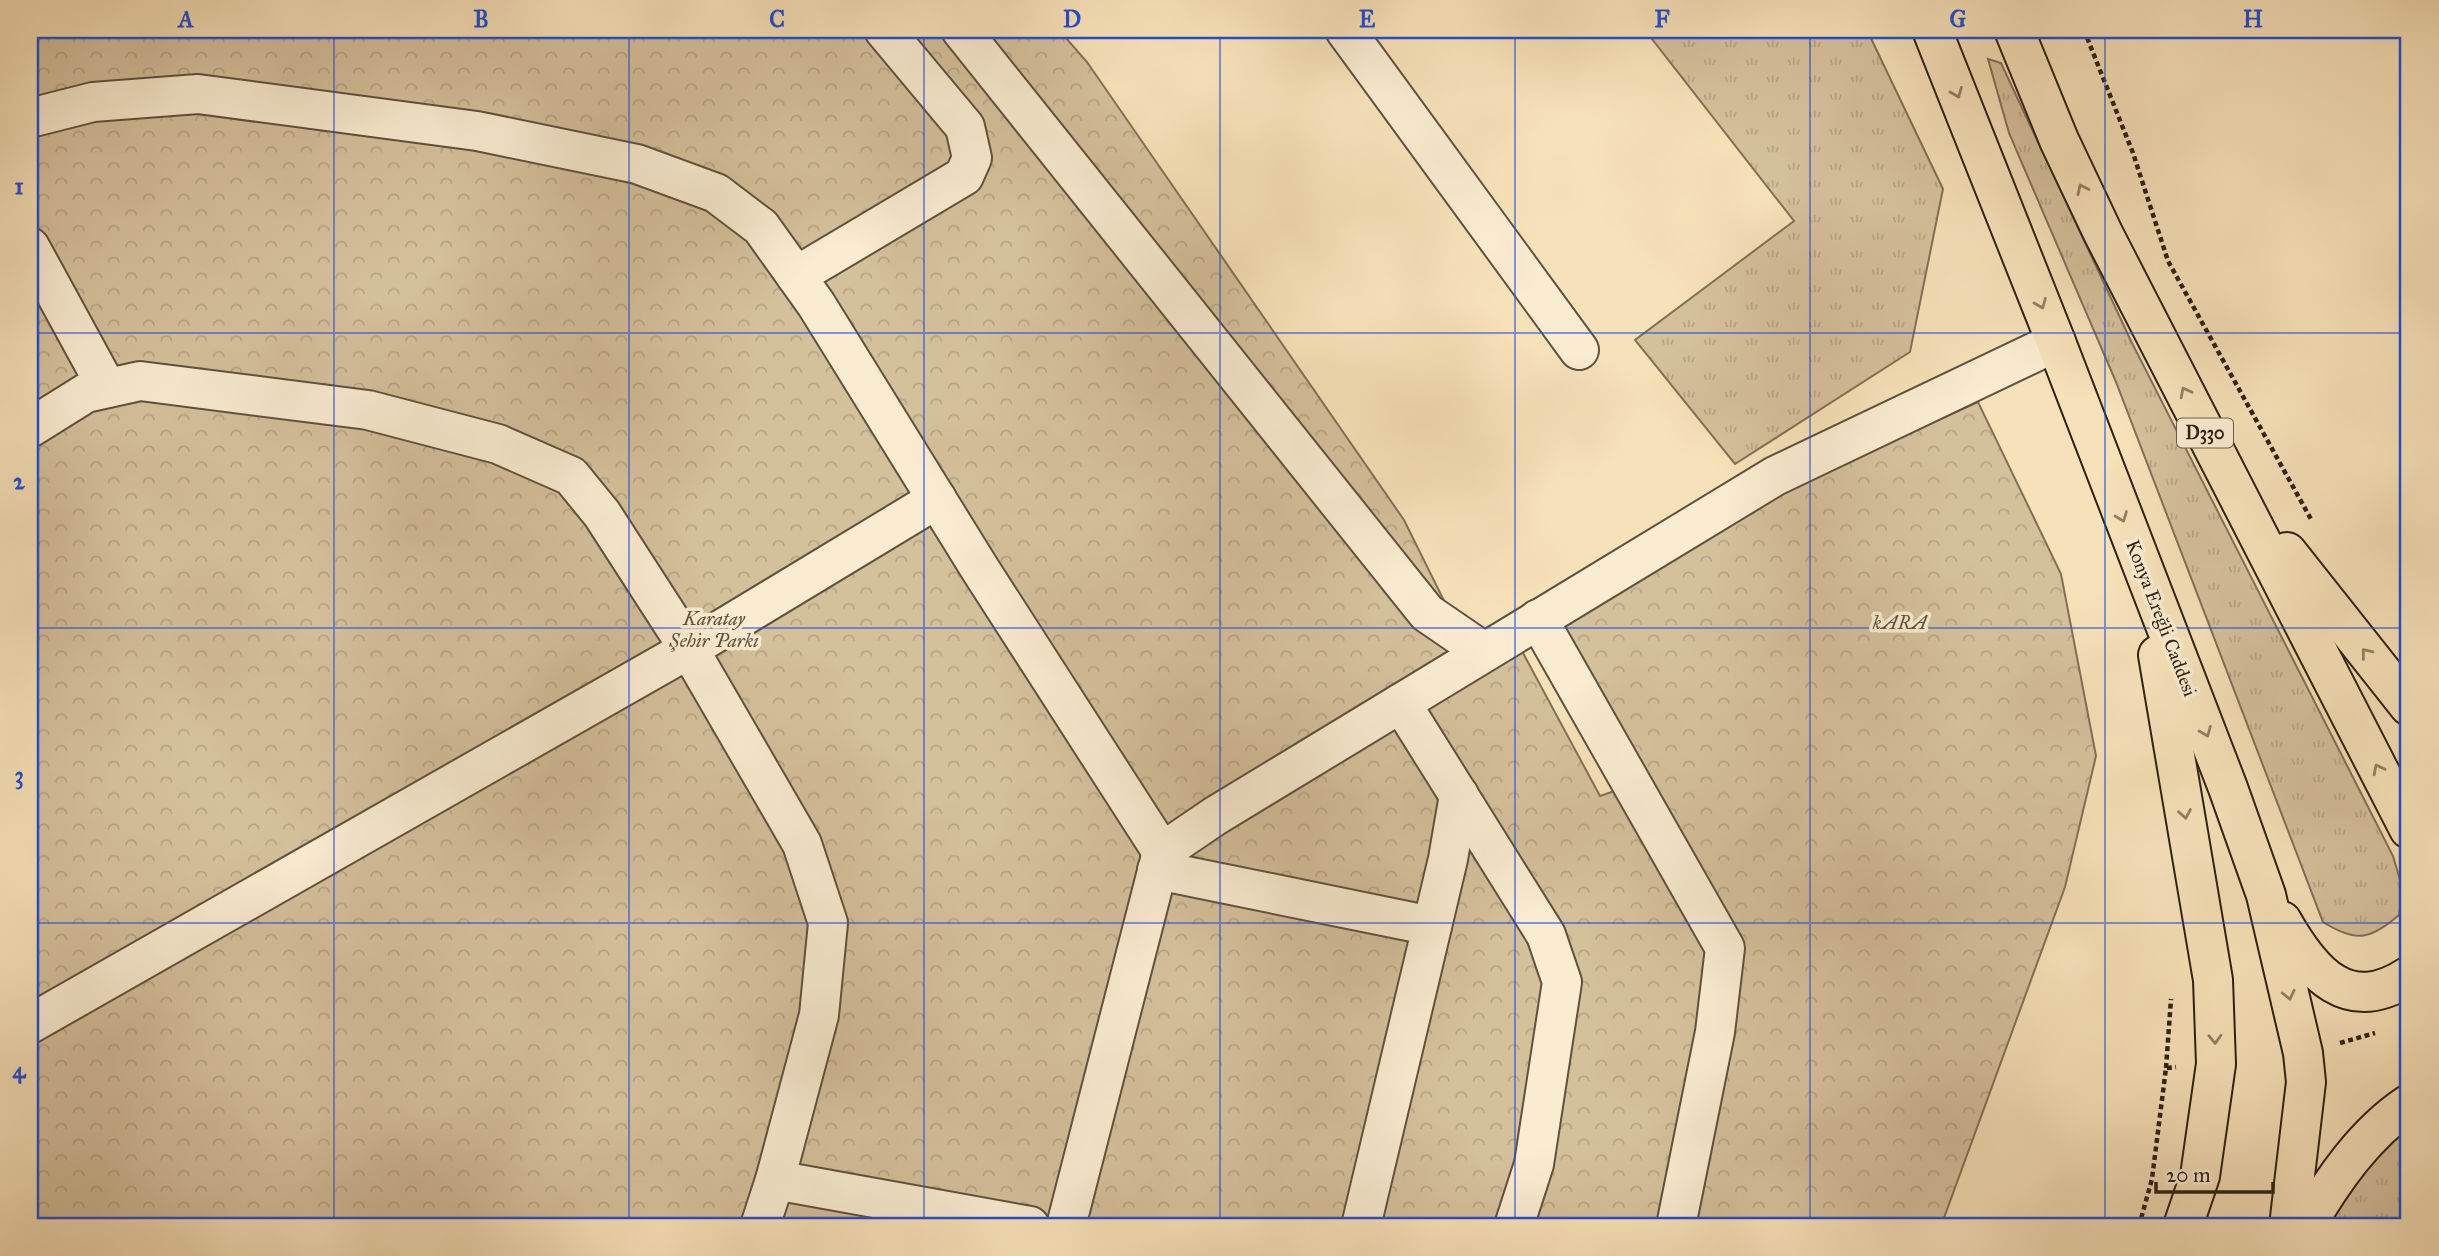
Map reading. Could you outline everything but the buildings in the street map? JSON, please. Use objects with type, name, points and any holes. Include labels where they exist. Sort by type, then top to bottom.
[{"type":"highway","name":"Konya Ereğli Caddesi","points":[[1932,30],[2056,342],[2228,788],[2266,895],[2303,1053],[2306,1082],[2289,1226]]},
{"type":"highway","name":"D330","points":[[2014,30],[2059,140],[2103,233],[2409,829]]},
{"type":"highway","points":[[2223,467],[2409,706]]},
{"type":"highway","points":[[2145,577],[2213,980],[2216,1064],[2200,1176],[2183,1226]]},
{"type":"highway","points":[[2266,895],[2310,964],[2339,987],[2368,994],[2393,987],[2409,976]]},
{"type":"highway","points":[[2306,1226],[2330,1183],[2393,1115],[2409,1104]]},
{"type":"street","points":[[796,276],[964,176],[972,158],[965,127],[884,30]]},
{"type":"street","points":[[961,30],[1427,613],[1484,652]]},
{"type":"street","points":[[1345,30],[1579,350]]},
{"type":"street","points":[[30,118],[93,102],[198,94],[477,131],[637,164],[716,193],[761,227],[796,276],[937,499],[1159,861],[1432,926]]},
{"type":"street","points":[[30,247],[107,388]]},
{"type":"street","points":[[1066,1226],[1159,861],[1401,703],[1775,476],[2056,342]]},
{"type":"street","points":[[30,428],[86,393],[141,381],[368,410],[498,444],[571,477],[602,514],[689,649],[802,844],[828,923],[819,1015],[760,1226]]},
{"type":"street","points":[[30,1024],[689,649],[937,499]]},
{"type":"street","points":[[1538,619],[1725,948],[1715,1032],[1676,1226]]},
{"type":"street","points":[[1401,703],[1546,935],[1562,982],[1534,1164],[1514,1226]]},
{"type":"street","points":[[1362,1226],[1432,926],[1459,795]]},
{"type":"street","points":[[775,1180],[1030,1226]]},
{"type":"path","points":[[2084,30],[2133,153],[2168,261],[2315,526]]},
{"type":"green space","name":"Karatay Şehir Parkı","points":[[30,30],[1059,30],[1087,62],[1404,520],[1458,629],[1523,653],[1600,796],[1650,779],[1560,627],[1786,489],[1978,402],[2061,574],[2096,756],[2065,887],[1941,1226],[30,1226]]},
{"type":"green space","points":[[1645,30],[1867,30],[1943,189],[1910,352],[1735,464],[1635,340],[1794,221]]},
{"type":"green space","points":[[1988,59],[2001,63],[2131,341],[2393,856],[2403,890],[2399,915],[2370,934],[2362,936],[2344,933],[2323,922],[2116,382],[2009,133]]},
{"type":"green space","points":[[2409,1123],[2409,1226],[2327,1226],[2349,1184]]},
{"type":"park label","name":"kARA","points":[[1900,622]]}]
